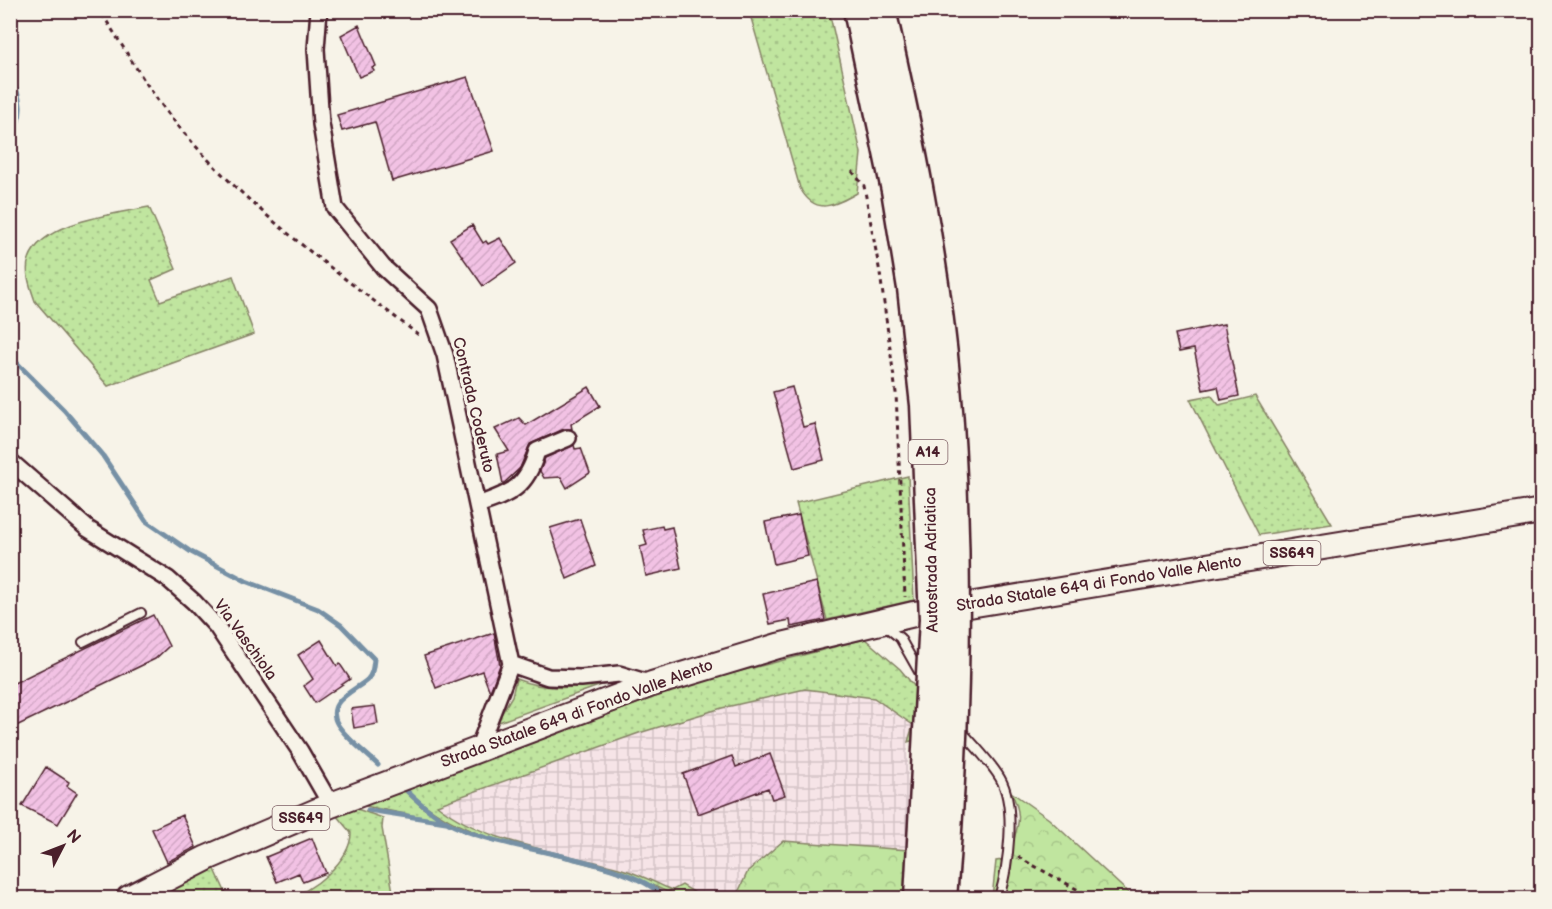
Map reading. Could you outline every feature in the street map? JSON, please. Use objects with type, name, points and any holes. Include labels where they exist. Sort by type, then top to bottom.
[{"type":"highway","name":"Autostrada Adriatica","points":[[858,10],[896,190],[912,288],[926,416],[934,619],[919,898]]},
{"type":"highway","name":"Autostrada Adriatica","points":[[881,10],[915,168],[933,282],[946,384],[952,471],[957,614],[955,694],[942,898]]},
{"type":"main road","name":"Strada Statale 649 di Fondo Valle Alento","points":[[129,898],[207,858],[331,805],[652,684],[778,646],[914,615],[1542,511]]},
{"type":"street","name":"Contrada Coderuto","points":[[319,10],[316,49],[321,124],[335,208],[383,267],[429,309],[445,355],[511,664]]},
{"type":"street","points":[[477,505],[513,490],[526,478],[537,451],[567,438]]},
{"type":"street","name":"Via Vaschiola","points":[[10,461],[88,529],[168,579],[194,602],[217,627],[300,751],[331,805]]},
{"type":"street","points":[[478,749],[511,664],[548,677],[619,675],[652,684]]},
{"type":"lane","points":[[83,642],[141,613]]},
{"type":"lane","points":[[880,622],[900,638],[904,650],[937,701]]},
{"type":"lane","points":[[944,709],[1000,779],[1008,801],[1010,822],[999,898]]},
{"type":"path","points":[[94,10],[102,15],[171,118],[234,185],[293,238],[445,355]]},
{"type":"path","points":[[852,171],[864,186],[880,273],[896,393],[905,602],[914,615]]},
{"type":"path","points":[[1011,853],[1093,898]]},
{"type":"shaded area","points":[[805,689],[874,698],[914,725],[908,742],[909,850],[783,841],[748,871],[736,897],[700,896],[682,885],[672,890],[625,870],[505,839],[453,817],[436,805],[639,733],[722,708]]},
{"type":"green space","points":[[749,11],[829,11],[861,153],[857,193],[826,206],[812,202],[800,188]]},
{"type":"green space","points":[[149,207],[176,269],[151,280],[160,301],[233,276],[254,334],[108,386],[35,301],[27,269],[29,259],[37,246],[64,228],[82,221]]},
{"type":"green space","points":[[1211,395],[1219,405],[1255,396],[1332,524],[1259,535],[1190,399]]},
{"type":"green space","points":[[908,476],[914,600],[827,620],[796,503]]},
{"type":"green space","points":[[865,639],[900,669],[919,692],[915,740],[908,742],[913,725],[874,698],[805,689],[722,708],[639,733],[437,805],[456,818],[501,838],[628,871],[672,890],[667,892],[600,867],[497,840],[464,827],[433,811],[405,788],[691,684]]},
{"type":"green space","points":[[516,679],[550,687],[607,683],[496,723],[512,696]]},
{"type":"green space","points":[[402,789],[423,808],[446,822],[360,805]]},
{"type":"green space","points":[[1011,792],[1049,819],[1134,898],[992,898],[996,861],[1011,859],[1017,827],[1018,812]]},
{"type":"green space","points":[[354,808],[383,818],[382,828],[394,898],[286,898],[307,890],[337,864],[349,843],[351,833],[335,814]]},
{"type":"green space","points":[[783,841],[909,850],[903,898],[664,898],[665,894],[682,885],[700,896],[736,897],[748,871]]},
{"type":"green space","points":[[213,865],[228,898],[160,898],[155,892]]},
{"type":"building","points":[[359,25],[376,66],[372,68],[374,71],[359,77],[341,35]]},
{"type":"building","points":[[468,77],[494,151],[392,181],[375,122],[342,131],[337,115]]},
{"type":"building","points":[[472,225],[483,243],[486,241],[488,244],[500,238],[516,263],[483,286],[450,239]]},
{"type":"building","points":[[1224,324],[1239,396],[1221,400],[1218,387],[1203,390],[1194,349],[1179,352],[1175,334]]},
{"type":"building","points":[[589,387],[600,406],[571,424],[572,429],[564,429],[530,444],[520,468],[503,484],[497,454],[509,451],[495,429],[519,418],[526,425]]},
{"type":"building","points":[[792,387],[803,427],[815,424],[824,460],[794,468],[773,392]]},
{"type":"building","points":[[574,445],[575,449],[581,448],[590,473],[567,488],[561,477],[544,478],[540,471],[545,458]]},
{"type":"building","points":[[799,515],[808,556],[774,564],[765,522]]},
{"type":"building","points":[[580,519],[596,566],[567,579],[550,528]]},
{"type":"building","points":[[662,526],[663,529],[672,527],[681,568],[646,576],[640,547],[647,545],[643,530]]},
{"type":"building","points":[[817,582],[825,620],[791,627],[790,620],[770,624],[763,594]]},
{"type":"building","points":[[153,615],[169,646],[155,659],[10,729],[10,685]]},
{"type":"building","points":[[494,633],[500,665],[490,692],[482,671],[436,688],[424,656]]},
{"type":"building","points":[[321,640],[337,666],[340,664],[350,679],[315,703],[304,686],[313,679],[298,655]]},
{"type":"building","points":[[375,706],[378,724],[354,728],[351,709]]},
{"type":"building","points":[[770,754],[785,795],[772,799],[768,788],[698,814],[683,774],[732,756],[736,767]]},
{"type":"building","points":[[46,767],[69,782],[67,786],[77,793],[58,824],[22,806]]},
{"type":"building","points":[[182,815],[196,847],[167,862],[152,829]]},
{"type":"building","points":[[312,838],[326,873],[303,882],[299,873],[277,882],[266,857]]},
{"type":"waterway","points":[[10,76],[20,107],[18,121],[10,137]]},
{"type":"waterway","points":[[10,356],[64,410],[103,456],[146,521],[191,552],[246,581],[318,609],[341,625],[374,659],[369,678],[342,698],[337,704],[335,717],[346,735],[378,765]]},
{"type":"waterway","points":[[405,789],[431,812],[461,829],[483,837],[598,865],[625,874],[648,885],[665,898]]},
{"type":"waterway","points":[[368,810],[446,822]]}]
